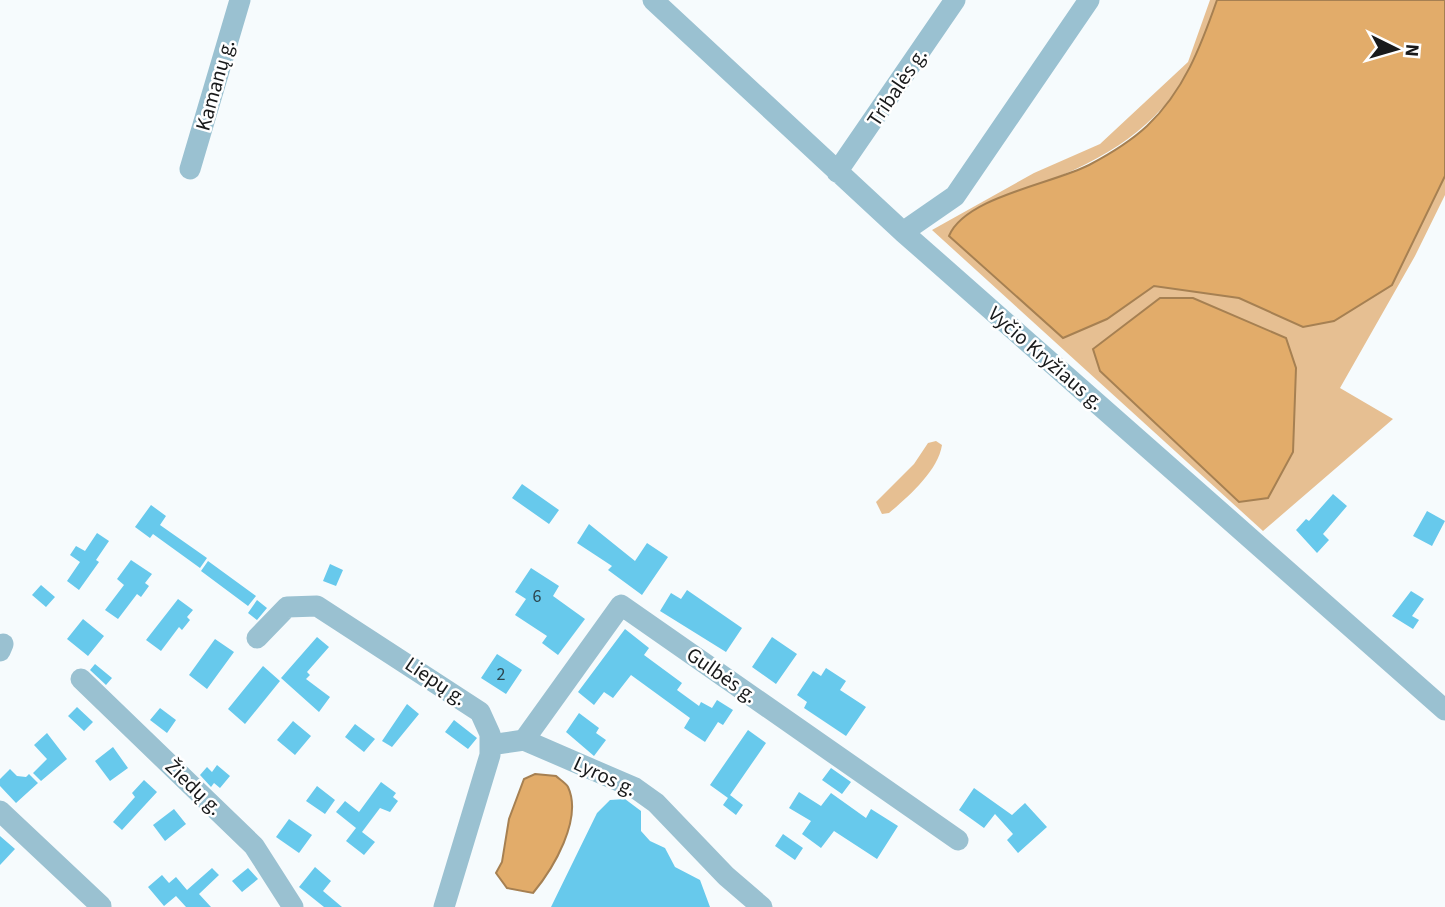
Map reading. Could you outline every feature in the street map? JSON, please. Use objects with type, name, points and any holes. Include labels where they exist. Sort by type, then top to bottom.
[{"type":"street","name":"Kamanų g.","points":[[190,169],[240,0]]},
{"type":"street","name":"Vyčio Kryžiaus g.","points":[[653,0],[837,172],[1445,710]]},
{"type":"street","name":"Tribalės g.","points":[[837,172],[955,0]]},
{"type":"street","points":[[904,232],[955,196],[1089,0]]},
{"type":"street","name":"Gulbės g.","points":[[524,740],[621,605],[958,840]]},
{"type":"street","name":"Liepų g.","points":[[257,638],[287,607],[317,606],[468,702],[487,723],[491,745]]},
{"type":"street","name":"Žiedų g.","points":[[81,679],[254,846],[293,907]]},
{"type":"street","points":[[444,907],[487,767],[491,745],[524,740]]},
{"type":"street","name":"Lyros g.","points":[[524,740],[635,788],[656,803],[726,876],[762,907]]},
{"type":"street","points":[[0,811],[101,906]]},
{"type":"shaded area","points":[[1210,0],[1217,0],[1197,59],[1163,107],[1128,139],[1108,152],[1040,184],[1107,319],[1154,286],[1239,298],[1303,327],[1392,285],[1445,176],[1445,195],[1415,256],[1340,388],[1393,419],[1263,531],[932,230],[1034,173],[1100,144],[1188,62]],"holes":[[[1193,298],[1286,338],[1296,368],[1293,452]]]},
{"type":"shaded area","points":[[1217,0],[1445,0],[1445,176],[1392,285],[1334,321],[1303,327],[1239,298],[1154,286],[1107,319],[1063,338],[949,236],[958,223],[972,211],[1011,193],[1089,165],[1120,147],[1147,126],[1171,98],[1190,67]]},
{"type":"shaded area","points":[[1160,298],[1193,298],[1286,338],[1296,368],[1293,452],[1268,498],[1239,502],[1100,371],[1093,349]]},
{"type":"shaded area","points":[[936,441],[942,445],[928,474],[897,507],[882,514],[876,502],[914,464],[928,443]]},
{"type":"shaded area","points":[[535,774],[556,776],[566,784],[572,800],[572,814],[564,843],[533,893],[507,888],[496,873],[502,862],[509,819],[524,779]]},
{"type":"building","points":[[522,484],[559,510],[549,524],[512,498]]},
{"type":"building","points":[[1333,494],[1347,506],[1323,534],[1329,540],[1317,553],[1296,530],[1306,519],[1309,521]]},
{"type":"building","points":[[151,505],[166,516],[160,525],[207,558],[200,568],[153,534],[150,538],[135,527]]},
{"type":"building","points":[[1427,511],[1445,521],[1432,546],[1413,536]]},
{"type":"building","points":[[589,524],[635,561],[647,543],[668,557],[642,595],[608,570],[612,566],[577,543]]},
{"type":"building","points":[[97,533],[109,541],[96,560],[99,562],[79,590],[67,581],[80,562],[70,555],[76,546],[85,551]]},
{"type":"building","points":[[131,560],[152,574],[145,583],[149,586],[141,597],[137,594],[118,619],[105,610],[124,585],[117,579]]},
{"type":"building","points":[[208,561],[256,596],[248,606],[201,571]]},
{"type":"building","points":[[330,564],[343,570],[336,586],[323,581]]},
{"type":"building","points":[[531,568],[559,586],[553,596],[585,619],[558,655],[542,643],[547,636],[515,615],[526,599],[515,592]]},
{"type":"building","points":[[41,585],[55,597],[46,607],[32,595]]},
{"type":"building","points":[[687,590],[742,628],[726,652],[660,611],[671,593],[681,599]]},
{"type":"building","points":[[1411,591],[1424,599],[1412,616],[1419,620],[1413,629],[1392,616]]},
{"type":"building","points":[[178,599],[193,610],[187,617],[190,620],[182,630],[179,627],[161,651],[146,640]]},
{"type":"building","points":[[257,600],[267,608],[257,620],[248,613]]},
{"type":"building","points":[[83,619],[104,636],[88,656],[67,639]]},
{"type":"building","points":[[625,629],[649,648],[644,655],[682,683],[677,690],[699,706],[701,702],[712,708],[717,700],[733,710],[723,725],[718,722],[705,742],[684,728],[690,718],[631,675],[613,698],[604,692],[594,705],[578,692]]},
{"type":"building","points":[[317,637],[329,647],[307,672],[310,675],[306,679],[330,697],[319,712],[281,678]]},
{"type":"building","points":[[772,637],[797,654],[776,684],[752,667]]},
{"type":"building","points":[[215,639],[234,652],[207,689],[189,675]]},
{"type":"building","points":[[497,654],[522,670],[506,694],[481,678]]},
{"type":"building","points":[[95,664],[112,678],[106,685],[90,670]]},
{"type":"building","points":[[263,666],[280,681],[245,724],[228,709]]},
{"type":"building","points":[[826,668],[846,681],[840,690],[866,707],[846,736],[804,708],[807,702],[797,695],[813,671],[821,676]]},
{"type":"building","points":[[407,704],[419,714],[392,747],[382,741]]},
{"type":"building","points":[[77,707],[93,722],[84,731],[68,716]]},
{"type":"building","points":[[160,708],[176,720],[167,733],[150,720]]},
{"type":"building","points":[[579,713],[599,728],[596,733],[606,740],[594,756],[566,732]]},
{"type":"building","points":[[454,720],[477,738],[468,749],[445,732]]},
{"type":"building","points":[[293,721],[311,736],[295,755],[277,740]]},
{"type":"building","points":[[355,724],[375,739],[364,752],[345,737]]},
{"type":"building","points":[[748,730],[766,743],[728,798],[710,785]]},
{"type":"building","points":[[47,733],[67,759],[41,781],[33,773],[47,759],[34,745]]},
{"type":"building","points":[[113,747],[128,768],[110,781],[95,761]]},
{"type":"building","points":[[217,765],[230,776],[220,788],[214,783],[211,787],[200,775],[207,767],[212,772]]},
{"type":"building","points":[[831,768],[851,782],[842,794],[822,780]]},
{"type":"building","points":[[10,769],[17,776],[26,777],[29,774],[38,783],[16,803],[0,786],[0,779]]},
{"type":"building","points":[[144,780],[157,792],[122,830],[113,822],[135,797],[132,793]]},
{"type":"building","points":[[381,782],[396,793],[393,797],[398,801],[390,812],[380,808],[362,832],[375,842],[364,855],[346,841],[356,828],[336,812],[345,801],[359,812]]},
{"type":"building","points":[[317,786],[335,800],[325,814],[306,801]]},
{"type":"building","points":[[974,788],[1012,815],[1025,803],[1047,827],[1018,853],[1007,840],[1013,834],[995,814],[984,828],[959,810]]},
{"type":"building","points":[[799,792],[821,806],[831,793],[866,818],[871,809],[898,826],[877,859],[834,831],[821,848],[802,834],[811,821],[789,808]]},
{"type":"building","points":[[730,795],[743,805],[736,815],[723,805]]},
{"type":"building","points":[[625,799],[641,811],[641,831],[650,841],[665,848],[675,867],[700,880],[710,907],[551,907],[597,813],[610,800]]},
{"type":"building","points":[[174,809],[186,824],[165,841],[153,825]]},
{"type":"building","points":[[289,819],[312,835],[299,853],[276,837]]},
{"type":"building","points":[[783,834],[803,848],[795,860],[775,846]]},
{"type":"building","points":[[0,836],[15,849],[0,865]]},
{"type":"building","points":[[315,867],[331,881],[323,891],[342,907],[324,907],[299,887]]},
{"type":"building","points":[[212,868],[219,875],[199,894],[211,907],[186,907],[176,896],[164,906],[148,887],[162,875],[169,883],[176,877],[187,890]]},
{"type":"building","points":[[248,868],[258,879],[242,892],[232,881]]}]
